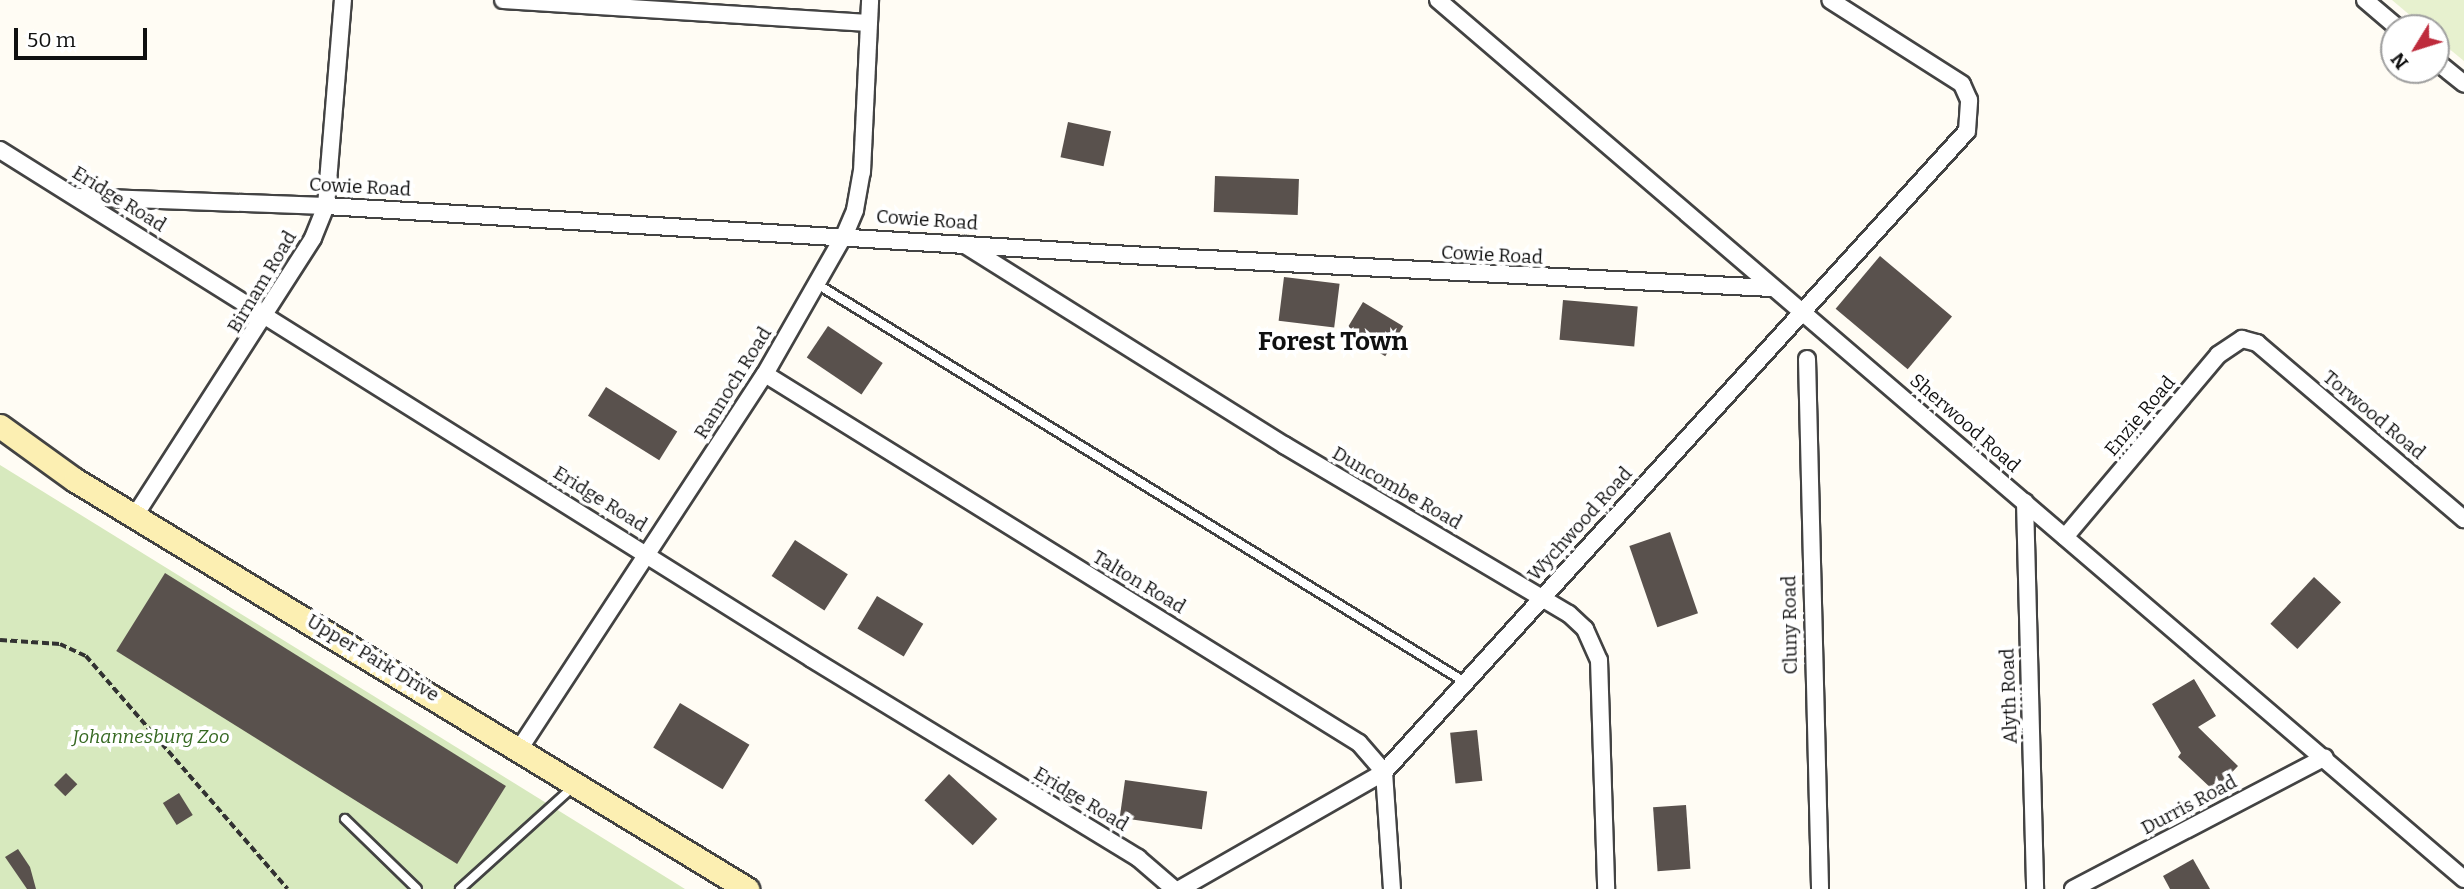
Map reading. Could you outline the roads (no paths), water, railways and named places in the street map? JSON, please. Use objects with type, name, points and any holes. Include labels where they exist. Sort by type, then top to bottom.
[{"type":"main road","name":"Upper Park Drive","points":[[0,426],[75,480],[136,514],[578,783],[747,889]]},
{"type":"street","name":"Birnam Road","points":[[136,514],[296,272],[326,206],[343,0]]},
{"type":"street","points":[[503,0],[868,23]]},
{"type":"street","name":"Rannoch Road","points":[[520,748],[765,374],[845,234],[855,210],[862,172],[870,0]]},
{"type":"street","name":"Sherwood Road","points":[[1438,0],[1772,288],[2325,757],[2464,879]]},
{"type":"street","name":"Wychwood Road","points":[[1180,889],[1384,772],[1801,310],[1967,131],[1969,100],[1962,84],[1830,0]]},
{"type":"street","points":[[2365,0],[2382,14]]},
{"type":"street","points":[[2450,73],[2464,85]]},
{"type":"street","name":"Eridge Road","points":[[0,150],[266,318],[1138,858],[1174,889]]},
{"type":"street","name":"Cowie Road","points":[[78,197],[326,206],[1772,288]]},
{"type":"street","name":"Duncombe Road","points":[[963,244],[1284,445],[1542,598],[1585,629],[1599,660],[1606,889]]},
{"type":"street","name":"Enzie Road","points":[[2065,537],[2218,355],[2242,339],[2257,343]]},
{"type":"street","name":"Torwood Road","points":[[2257,343],[2464,519]]},
{"type":"street","name":"Cluny Road","points":[[1807,359],[1820,889]]},
{"type":"street","name":"Talton Road","points":[[765,374],[1303,706],[1359,743],[1384,772]]},
{"type":"street","name":"Alyth Road","points":[[2025,502],[2035,889]]},
{"type":"street","name":"Durris Road","points":[[2073,889],[2325,757]]},
{"type":"street","points":[[1384,772],[1392,889]]},
{"type":"lane","points":[[817,284],[1465,682]]},
{"type":"lane","points":[[460,889],[578,783]]},
{"type":"lane","points":[[345,819],[417,889]]},
{"type":"district","name":"Forest Town","points":[[1333,342]]},
{"type":"park label","name":"Johannesburg Zoo","points":[[151,737]]}]
